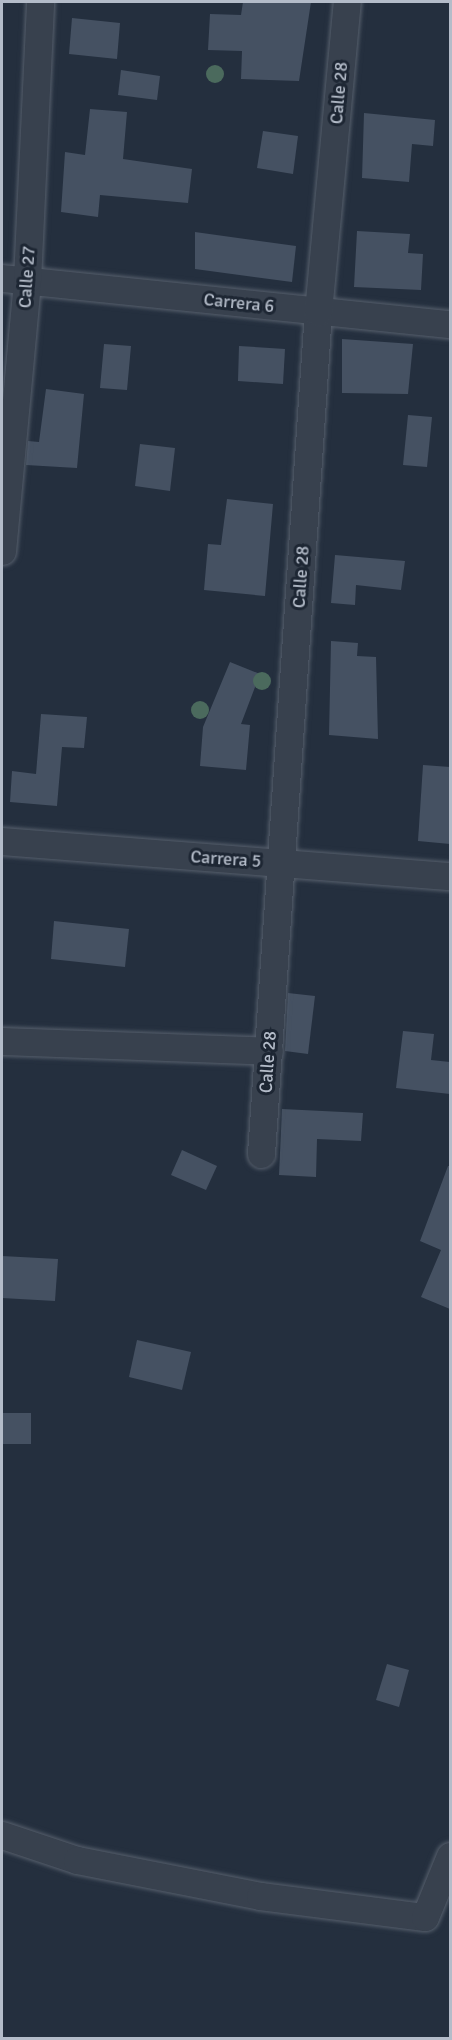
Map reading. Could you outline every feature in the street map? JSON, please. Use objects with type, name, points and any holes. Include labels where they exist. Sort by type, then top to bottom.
[{"type":"street","name":"Calle 27","points":[[2,551],[14,279],[40,2]]},
{"type":"street","name":"Calle 28","points":[[261,1154],[318,312],[347,2]]},
{"type":"street","name":"Carrera 6","points":[[14,279],[450,324]]},
{"type":"street","name":"Carrera 5","points":[[2,842],[450,876]]},
{"type":"street","points":[[2,1041],[269,1051]]},
{"type":"street","points":[[2,1835],[77,1860],[260,1896],[425,1917],[450,1856]]},
{"type":"building","points":[[243,2],[311,2],[299,81],[241,79],[242,51],[208,50],[210,14],[241,15]]},
{"type":"building","points":[[72,18],[120,23],[117,59],[69,54]]},
{"type":"building","points":[[121,70],[160,76],[157,100],[118,95]]},
{"type":"building","points":[[90,109],[127,112],[123,159],[192,169],[188,203],[100,195],[98,217],[61,212],[65,152],[85,155]]},
{"type":"building","points":[[364,113],[435,120],[433,146],[412,144],[409,182],[362,178]]},
{"type":"building","points":[[263,131],[298,136],[293,174],[257,168]]},
{"type":"building","points":[[357,231],[410,234],[408,253],[423,254],[421,290],[354,287]]},
{"type":"building","points":[[195,232],[296,246],[292,282],[195,269]]},
{"type":"building","points":[[342,339],[413,344],[408,394],[342,393]]},
{"type":"building","points":[[104,344],[131,346],[127,390],[100,388]]},
{"type":"building","points":[[239,346],[285,349],[283,384],[238,381]]},
{"type":"building","points":[[46,389],[84,394],[77,468],[26,465],[28,441],[39,442]]},
{"type":"building","points":[[408,415],[432,417],[427,467],[403,465]]},
{"type":"building","points":[[140,444],[175,448],[170,491],[135,486]]},
{"type":"building","points":[[227,499],[273,504],[265,596],[204,590],[208,544],[221,545]]},
{"type":"building","points":[[335,555],[405,561],[401,590],[356,585],[355,605],[331,603]]},
{"type":"building","points":[[331,641],[358,643],[357,656],[376,657],[378,739],[329,735]]},
{"type":"building","points":[[230,662],[260,674],[241,724],[250,725],[246,770],[200,766],[203,727]]},
{"type":"building","points":[[41,714],[87,717],[84,748],[62,747],[57,806],[10,802],[12,771],[36,774]]},
{"type":"building","points":[[423,765],[450,767],[450,844],[418,841]]},
{"type":"building","points":[[54,921],[129,929],[125,967],[51,959]]},
{"type":"building","points":[[288,993],[315,996],[308,1054],[285,1051]]},
{"type":"building","points":[[403,1031],[434,1034],[431,1060],[450,1062],[450,1094],[396,1088]]},
{"type":"building","points":[[282,1109],[363,1113],[361,1141],[317,1139],[316,1177],[279,1175]]},
{"type":"building","points":[[182,1150],[217,1166],[206,1190],[171,1175]]},
{"type":"building","points":[[448,1166],[450,1166],[450,1309],[421,1297],[441,1250],[420,1241]]},
{"type":"building","points":[[2,1256],[58,1259],[55,1301],[2,1298]]},
{"type":"building","points":[[137,1340],[191,1352],[182,1390],[129,1377]]},
{"type":"building","points":[[2,1413],[31,1413],[31,1444],[2,1444]]},
{"type":"building","points":[[387,1664],[409,1670],[399,1707],[376,1700]]}]
